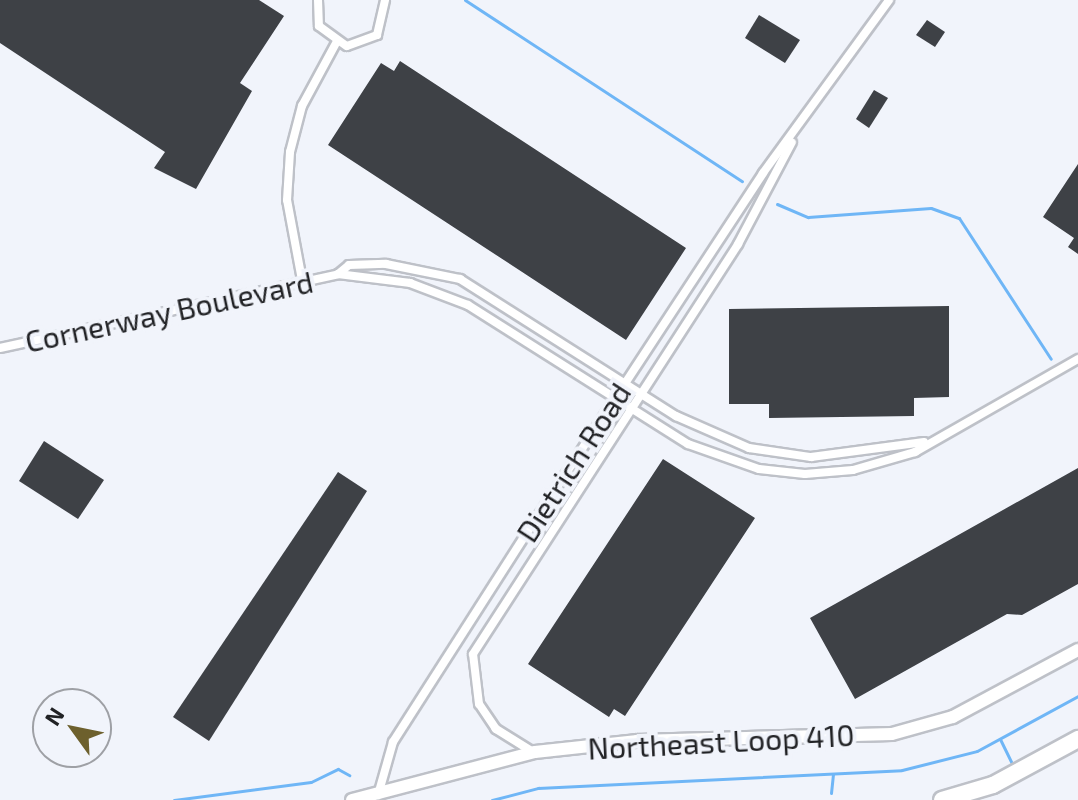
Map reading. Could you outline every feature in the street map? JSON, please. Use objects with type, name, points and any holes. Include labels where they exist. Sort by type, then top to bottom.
[{"type":"highway","points":[[942,800],[993,785],[1078,739]]},
{"type":"main road","name":"Northeast Loop 410","points":[[352,800],[533,752],[637,741],[892,734],[953,717],[1078,650]]},
{"type":"street","points":[[318,0],[319,26],[336,43],[358,46],[377,35],[385,0]]},
{"type":"street","name":"Dietrich Road","points":[[473,654],[738,244],[793,142],[889,0]]},
{"type":"street","points":[[302,280],[287,200],[290,152],[302,106],[336,43]]},
{"type":"street","name":"Dietrich Road","points":[[378,795],[393,742],[763,173],[793,142]]},
{"type":"street","name":"Cornerway Boulevard","points":[[338,274],[349,265],[386,264],[460,279],[720,438],[784,455],[839,456],[924,442],[1078,359]]},
{"type":"street","name":"Cornerway Boulevard","points":[[0,348],[338,274],[447,294],[705,451],[783,472],[853,470],[915,452],[924,442]]},
{"type":"street","points":[[456,644],[473,654],[479,704],[496,729],[533,752]]},
{"type":"building","points":[[0,0],[259,0],[284,16],[240,83],[252,91],[196,189],[154,168],[165,152],[0,43]]},
{"type":"building","points":[[759,15],[800,40],[785,63],[745,38]]},
{"type":"building","points":[[927,20],[945,32],[935,47],[916,35]]},
{"type":"building","points":[[400,61],[686,248],[626,340],[328,145],[381,63],[394,71]]},
{"type":"building","points":[[874,90],[888,98],[869,128],[856,119]]},
{"type":"building","points":[[1078,164],[1078,254],[1068,247],[1074,238],[1043,217]]},
{"type":"building","points":[[949,306],[949,397],[914,398],[914,416],[769,418],[769,404],[729,404],[729,309]]},
{"type":"building","points":[[44,441],[104,480],[78,519],[19,481]]},
{"type":"building","points":[[663,459],[755,518],[625,716],[614,709],[609,717],[528,664]]},
{"type":"building","points":[[1078,468],[1078,584],[1022,615],[1007,614],[855,699],[810,618]]},
{"type":"building","points":[[338,472],[367,491],[209,741],[173,717]]},
{"type":"waterway","points":[[465,0],[742,181]]},
{"type":"waterway","points":[[777,204],[808,217],[931,208],[959,218],[1051,359]]},
{"type":"waterway","points":[[492,800],[538,788],[902,770],[977,751],[1078,696]]},
{"type":"waterway","points":[[1000,739],[1014,768]]},
{"type":"waterway","points":[[174,800],[311,782],[338,769],[349,775]]},
{"type":"waterway","points":[[831,793],[833,774]]}]
